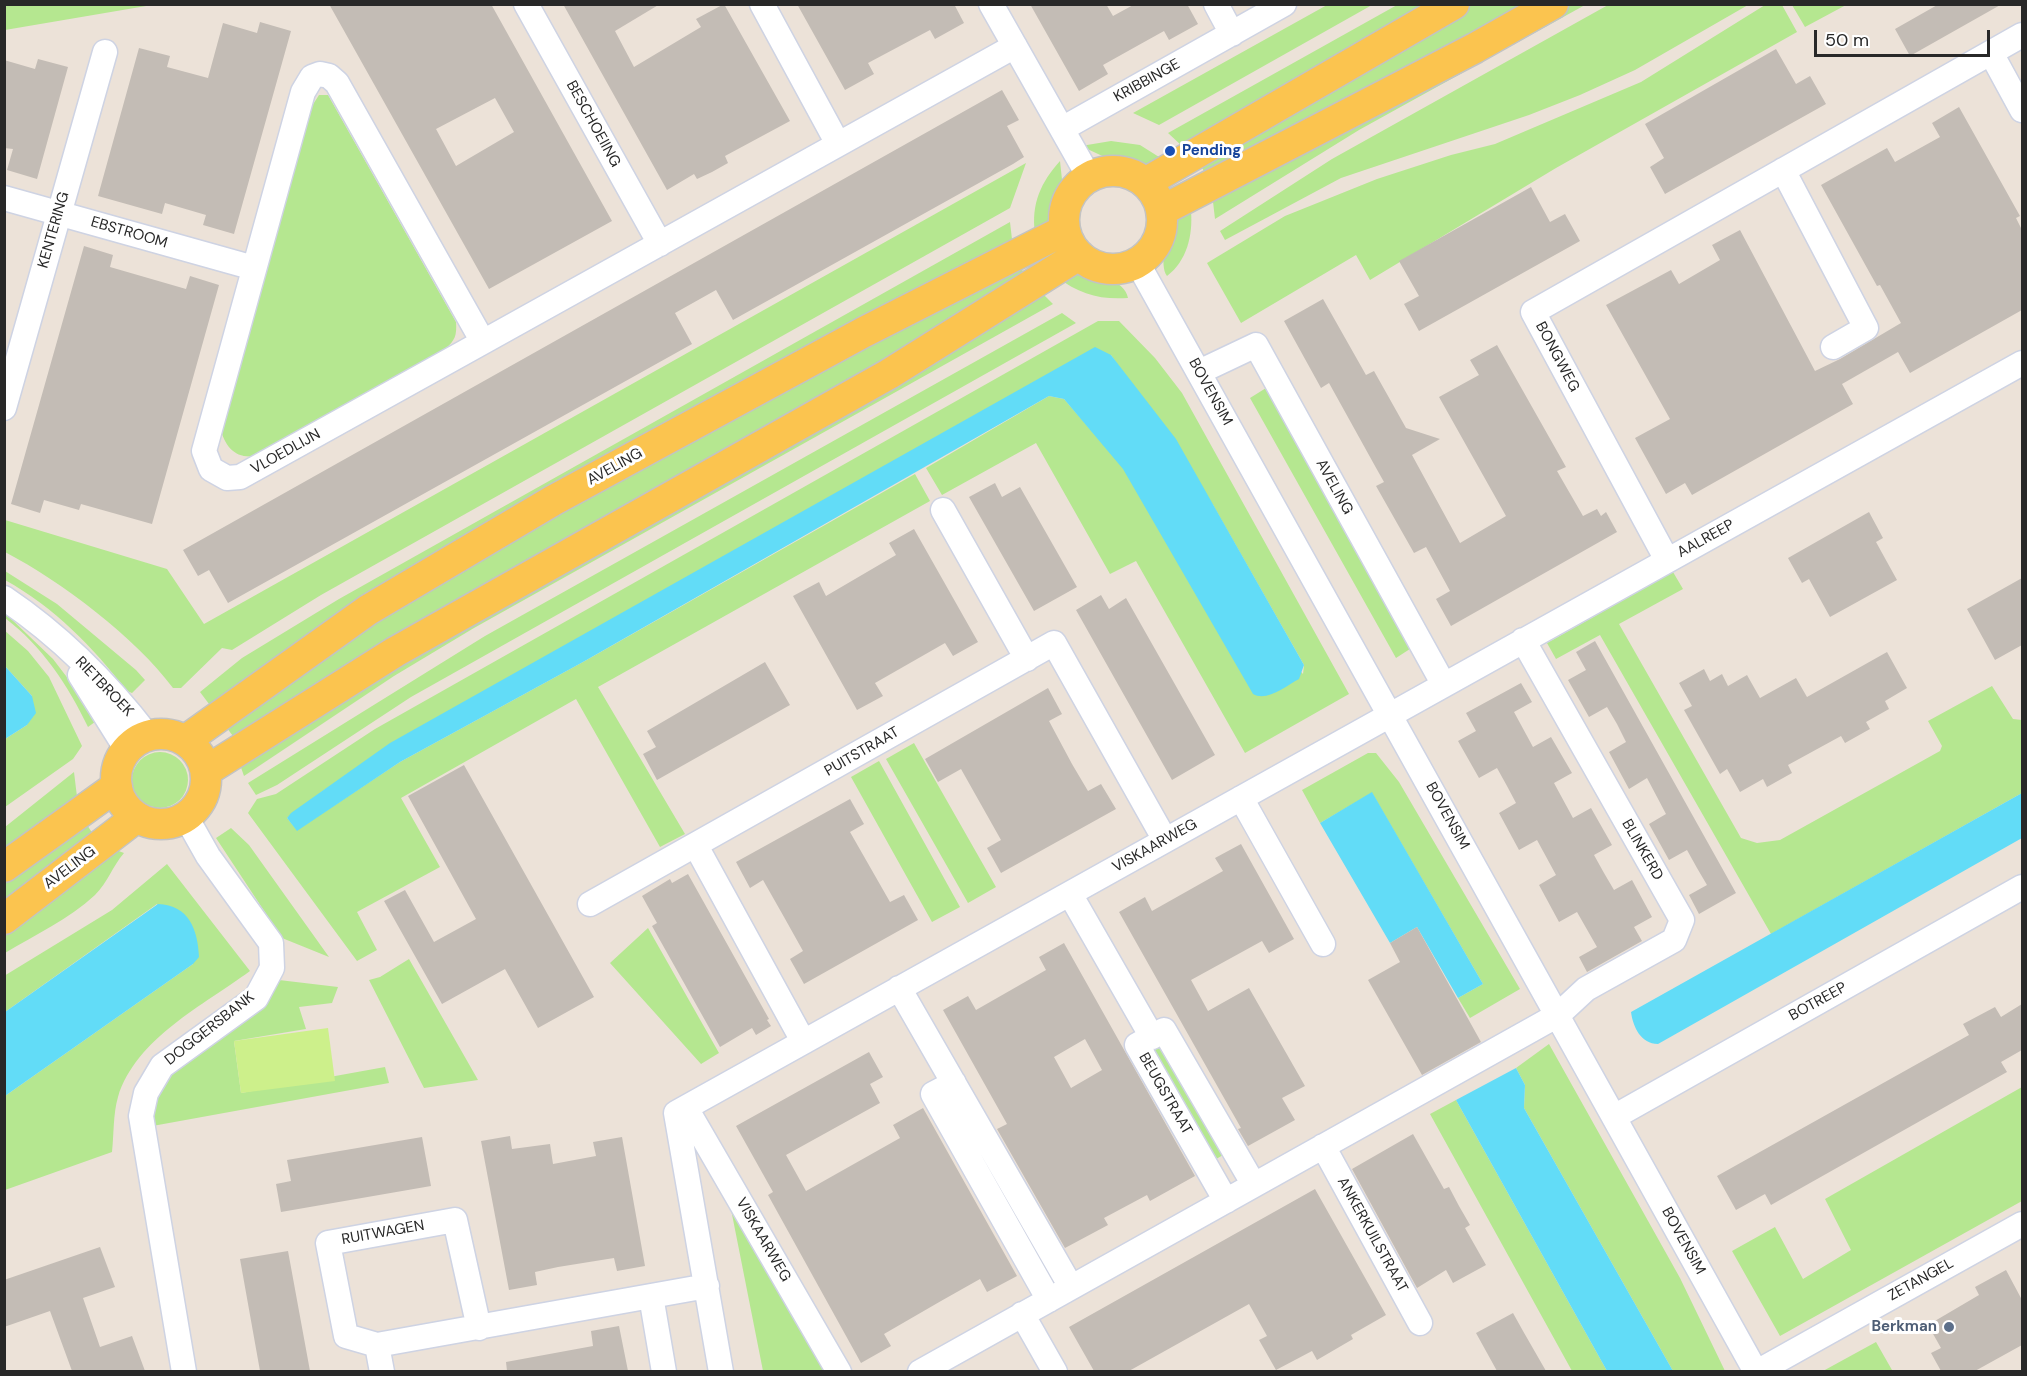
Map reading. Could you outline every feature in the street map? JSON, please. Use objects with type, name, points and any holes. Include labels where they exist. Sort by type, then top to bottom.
[{"type":"main road","points":[[1145,183],[1454,4]]},
{"type":"main road","points":[[1161,211],[1475,48],[1552,4]]},
{"type":"main road","points":[[1118,171],[1145,183],[1156,195],[1161,211],[1162,223],[1154,246],[1137,262],[1113,269],[1089,262],[1072,242],[1064,217],[1071,194],[1089,177],[1098,173],[1118,171]]},
{"type":"main road","points":[[206,771],[395,652],[889,374],[1072,242]]},
{"type":"main road","name":"AVELING","points":[[186,740],[368,610],[544,506],[864,332],[1072,242]]},
{"type":"main road","points":[[167,734],[186,740],[197,751],[206,771],[203,797],[186,817],[165,824],[147,822],[137,817],[124,804],[117,786],[117,768],[138,743],[167,734]]},
{"type":"main road","points":[[4,867],[117,786]]},
{"type":"main road","name":"AVELING","points":[[4,919],[137,817]]},
{"type":"street","name":"BESCHOEIING","points":[[526,4],[660,244]]},
{"type":"street","points":[[762,4],[838,144]]},
{"type":"street","points":[[991,4],[1089,177]]},
{"type":"street","points":[[1216,4],[1232,34]]},
{"type":"street","name":"KRIBBINGE","points":[[1062,129],[1284,4]]},
{"type":"street","name":"BONGWEG","points":[[1667,560],[1533,312],[2022,35]]},
{"type":"street","points":[[483,342],[1015,46]]},
{"type":"street","name":"KENTERING","points":[[4,408],[105,52]]},
{"type":"street","points":[[1991,53],[2022,110]]},
{"type":"street","name":"VLOEDLIJN","points":[[320,74],[329,76],[337,84],[483,342],[240,477],[218,475],[206,462],[204,450],[306,84],[320,74]]},
{"type":"street","points":[[1784,170],[1866,328],[1833,347]]},
{"type":"street","name":"EBSTROOM","points":[[4,198],[254,268]]},
{"type":"street","name":"BOVENSIM","points":[[1137,262],[1756,1371]]},
{"type":"street","name":"AVELING","points":[[1199,372],[1256,345],[1444,685]]},
{"type":"street","name":"AALREEP","points":[[1390,714],[2022,363]]},
{"type":"street","points":[[943,510],[1027,658]]},
{"type":"street","name":"RIETBROEK","points":[[4,598],[59,640],[138,743]]},
{"type":"street","name":"BLINKERD","points":[[1523,640],[1682,920],[1674,940],[1586,989],[1558,1016]]},
{"type":"street","name":"PUITSTRAAT","points":[[590,904],[1054,643],[1165,840]]},
{"type":"street","name":"VISKAARWEG","points":[[839,1371],[686,1108],[1390,714]]},
{"type":"street","points":[[1241,798],[1323,944]]},
{"type":"street","name":"DOGGERSBANK","points":[[183,1371],[141,1116],[146,1094],[162,1066],[255,998],[272,968],[271,943],[208,856],[186,817]]},
{"type":"street","points":[[696,846],[803,1041]]},
{"type":"street","name":"BOTREEP","points":[[1614,1117],[2022,887]]},
{"type":"street","points":[[1070,894],[1152,1036]]},
{"type":"street","points":[[899,988],[1071,1287]]},
{"type":"street","points":[[920,1371],[1558,1016]]},
{"type":"street","name":"BEUGSTRAAT","points":[[1226,1201],[1137,1045],[1152,1036],[1164,1030],[1254,1185]]},
{"type":"street","points":[[954,1083],[933,1094],[1049,1300]]},
{"type":"street","points":[[686,1108],[676,1113],[722,1371]]},
{"type":"street","name":"ANKERKUILSTRAAT","points":[[1323,1146],[1420,1323]]},
{"type":"street","name":"RUITWAGEN","points":[[479,1328],[455,1220],[328,1243],[346,1336],[377,1345],[479,1328],[707,1286]]},
{"type":"street","name":"ZETANGEL","points":[[1756,1371],[2022,1224]]},
{"type":"street","points":[[651,1296],[664,1371]]},
{"type":"street","points":[[1022,1314],[1054,1371]]},
{"type":"street","points":[[377,1345],[382,1371]]},
{"type":"green space","points":[[5,4],[152,4],[152,5],[5,30]]},
{"type":"green space","points":[[1327,5],[1372,5],[1159,125],[1133,113]]},
{"type":"green space","points":[[1397,5],[1429,5],[1182,146],[1168,133]]},
{"type":"green space","points":[[1462,5],[1534,5],[1207,177],[1199,162]]},
{"type":"green space","points":[[1567,5],[1585,5],[1359,130],[1215,219],[1212,193]]},
{"type":"green space","points":[[1608,5],[1748,5],[1635,70],[1580,95],[1529,115],[1341,178],[1225,240],[1220,231],[1332,159]]},
{"type":"green space","points":[[1765,5],[1782,5],[1797,32],[1556,168],[1370,280],[1356,255],[1241,323],[1207,263],[1285,216],[1377,179],[1451,155],[1495,144],[1641,82]]},
{"type":"green space","points":[[1792,5],[1846,5],[1805,27]]},
{"type":"green space","points":[[319,95],[328,95],[456,322],[456,334],[445,349],[256,456],[242,456],[228,446],[220,427],[312,106]]},
{"type":"green space","points":[[1111,141],[1140,145],[1167,162],[1148,169],[1113,161],[1081,146]]},
{"type":"green space","points":[[1060,161],[1063,189],[1048,223],[1035,233],[1035,212],[1039,194]]},
{"type":"green space","points":[[1026,163],[1010,208],[321,595],[232,650],[222,648],[181,688],[173,688],[139,649],[96,612],[50,579],[5,552],[5,520],[167,569],[204,624]]},
{"type":"green space","points":[[1191,211],[1190,238],[1187,247],[1179,263],[1167,276],[1164,265],[1164,248],[1168,232],[1174,221]]},
{"type":"green space","points":[[1010,222],[1013,248],[215,712],[200,692],[242,658],[339,599]]},
{"type":"green space","points":[[1018,263],[1027,278],[236,740],[223,723],[465,563]]},
{"type":"green space","points":[[1079,271],[1115,282],[1126,292],[1128,298],[1090,295],[1073,288],[1057,277]]},
{"type":"green space","points":[[1043,294],[1053,304],[474,628],[394,676],[244,776],[238,759]]},
{"type":"green space","points":[[1062,313],[1076,323],[411,697],[277,785],[256,795],[248,783],[485,636]]},
{"type":"green space","points":[[1098,321],[1119,321],[1155,358],[1182,393],[1349,694],[1245,753],[1136,561],[1110,574],[1036,443],[942,495],[926,468],[1049,396],[1064,399],[1303,674],[1304,665],[1213,505],[1111,355],[324,790],[287,818],[297,830],[400,762],[583,662],[915,474],[930,501],[598,687],[685,834],[660,847],[576,699],[401,798],[440,867],[357,912],[377,950],[357,961],[248,813],[257,799],[276,794],[375,729]]},
{"type":"green space","points":[[1266,388],[1413,647],[1396,658],[1250,398]]},
{"type":"green space","points":[[5,571],[57,604],[145,680],[132,693],[127,691],[72,629],[40,603],[5,580]]},
{"type":"green space","points":[[1673,572],[1683,589],[1619,624],[1741,838],[1757,843],[1780,840],[1940,751],[1942,746],[1928,721],[1992,686],[2013,719],[2022,720],[2022,793],[1771,934],[1600,635],[1556,659],[1547,643]]},
{"type":"green space","points":[[4,612],[53,659],[99,719],[88,727],[53,667],[31,641],[5,618]]},
{"type":"green space","points":[[4,630],[28,651],[49,677],[82,746],[73,759],[5,807],[5,739],[27,725],[32,696],[5,666]]},
{"type":"green space","points":[[914,743],[996,887],[968,903],[886,759]]},
{"type":"green space","points":[[155,752],[165,752],[180,760],[186,769],[188,780],[186,791],[180,800],[165,808],[155,808],[144,803],[137,796],[132,785],[132,775],[137,764],[144,757]]},
{"type":"green space","points":[[1368,753],[1376,753],[1399,782],[1520,989],[1470,1018],[1458,998],[1483,984],[1372,793],[1320,823],[1302,790]]},
{"type":"green space","points":[[879,761],[960,907],[932,922],[851,777]]},
{"type":"green space","points":[[74,772],[78,805],[5,857],[5,827]]},
{"type":"green space","points":[[84,820],[96,839],[5,909],[5,877]]},
{"type":"green space","points":[[231,828],[249,845],[329,957],[282,938],[216,838]]},
{"type":"green space","points":[[108,847],[124,853],[95,895],[63,919],[5,953],[5,929]]},
{"type":"green space","points":[[167,864],[250,971],[193,1010],[156,1040],[140,1057],[127,1076],[118,1097],[114,1117],[112,1152],[5,1190],[5,1096],[193,964],[157,904],[5,1012],[4,976],[112,910]]},
{"type":"green space","points":[[648,928],[719,1053],[701,1064],[610,963]]},
{"type":"green space","points":[[409,959],[478,1080],[424,1088],[369,980],[380,977]]},
{"type":"green space","points":[[279,980],[338,987],[332,1003],[299,1007],[306,1029],[234,1041],[241,1093],[385,1067],[389,1083],[147,1127],[150,1103],[166,1079],[266,1005]]},
{"type":"green space","points":[[328,1028],[335,1081],[241,1093],[234,1041]]},
{"type":"green space","points":[[1163,1034],[1230,1151],[1211,1162],[1145,1045]]},
{"type":"green space","points":[[1549,1044],[1680,1278],[1725,1371],[1673,1371],[1524,1108],[1525,1085],[1516,1068]]},
{"type":"green space","points":[[2022,1087],[2022,1201],[1780,1336],[1732,1251],[1775,1227],[1803,1279],[1851,1250],[1825,1199]]},
{"type":"green space","points":[[1456,1100],[1607,1371],[1572,1371],[1430,1114]]},
{"type":"green space","points":[[726,1184],[833,1371],[763,1371]]},
{"type":"green space","points":[[1876,1342],[1892,1370],[1823,1371]]},
{"type":"water","points":[[1095,347],[1111,355],[1176,439],[1304,665],[1299,679],[1270,695],[1253,694],[1123,469],[1064,399],[1049,396],[583,662],[400,762],[297,831],[287,818],[390,743]]},
{"type":"water","points":[[5,666],[32,696],[36,713],[27,725],[5,739]]},
{"type":"water","points":[[1372,792],[1483,984],[1458,998],[1417,927],[1390,943],[1320,823]]},
{"type":"water","points":[[2022,793],[2022,838],[1658,1044],[1647,1041],[1639,1034],[1631,1012]]},
{"type":"water","points":[[158,904],[169,905],[177,909],[190,921],[197,937],[199,957],[193,964],[5,1096],[5,1012]]},
{"type":"water","points":[[1516,1068],[1525,1085],[1524,1108],[1673,1371],[1607,1371],[1456,1100]]},
{"type":"building","points":[[329,4],[491,4],[612,221],[489,289]],"holes":[[[495,98],[514,132],[456,166],[436,129]]]},
{"type":"building","points":[[563,4],[660,4],[615,31],[634,67],[701,27],[696,19],[724,4],[790,121],[725,156],[728,163],[712,172],[697,179],[694,174],[667,190]]},
{"type":"building","points":[[797,4],[954,4],[964,23],[935,39],[930,30],[868,63],[874,74],[845,90]]},
{"type":"building","points":[[1030,4],[1106,4],[1113,16],[1135,4],[1187,4],[1198,24],[1169,40],[1164,31],[1103,65],[1108,74],[1079,91]]},
{"type":"building","points":[[1939,4],[2002,4],[1910,56],[1895,29]]},
{"type":"building","points":[[260,22],[291,31],[234,234],[203,225],[206,215],[165,203],[162,214],[98,196],[139,48],[170,56],[167,67],[208,78],[223,23],[257,33]]},
{"type":"building","points":[[1776,49],[1796,84],[1810,76],[1826,104],[1665,194],[1650,167],[1664,158],[1645,124]]},
{"type":"building","points":[[38,59],[68,67],[37,179],[7,170],[13,149],[4,148],[4,60],[35,69]]},
{"type":"building","points":[[1002,90],[1019,120],[1007,126],[1024,157],[1013,164],[733,320],[716,290],[675,313],[692,344],[228,603],[209,570],[198,576],[183,550]]},
{"type":"building","points":[[1959,107],[2020,216],[2016,218],[2022,230],[2022,310],[1910,373],[1898,352],[1842,384],[1853,404],[1692,495],[1685,483],[1666,494],[1635,438],[1670,419],[1606,305],[1671,270],[1679,284],[1720,260],[1712,245],[1740,230],[1815,371],[1840,359],[1901,323],[1880,285],[1877,286],[1821,185],[1887,148],[1895,162],[1940,137],[1932,123]]},
{"type":"building","points":[[1531,187],[1550,222],[1565,214],[1580,241],[1419,331],[1404,304],[1419,296],[1399,261]]},
{"type":"building","points":[[84,246],[113,255],[110,267],[186,289],[190,276],[219,285],[152,524],[81,504],[79,510],[44,500],[40,513],[11,504]]},
{"type":"building","points":[[1323,299],[1366,375],[1374,371],[1406,428],[1440,439],[1412,455],[1460,543],[1506,516],[1439,397],[1479,375],[1470,360],[1497,345],[1566,467],[1557,471],[1583,516],[1597,509],[1601,516],[1606,512],[1617,532],[1451,626],[1436,599],[1450,591],[1426,547],[1414,553],[1376,486],[1384,482],[1329,383],[1321,388],[1284,321]]},
{"type":"building","points":[[995,483],[1002,497],[1020,487],[1077,587],[1034,611],[969,497]]},
{"type":"building","points":[[1869,512],[1883,538],[1876,542],[1897,580],[1830,617],[1809,579],[1802,583],[1788,558]]},
{"type":"building","points":[[914,529],[978,642],[953,656],[945,643],[875,683],[883,696],[857,710],[793,596],[819,582],[826,596],[896,555],[889,543]]},
{"type":"building","points":[[2022,578],[2022,645],[1995,660],[1967,609]]},
{"type":"building","points":[[1101,595],[1109,609],[1126,598],[1215,755],[1172,780],[1076,610]]},
{"type":"building","points":[[1595,641],[1736,893],[1699,914],[1689,895],[1707,885],[1687,850],[1669,860],[1649,824],[1666,814],[1647,778],[1629,789],[1609,752],[1626,742],[1617,724],[1607,707],[1589,717],[1568,680],[1586,670],[1576,652]]},
{"type":"building","points":[[1887,652],[1907,688],[1885,701],[1889,709],[1866,722],[1870,729],[1845,743],[1841,736],[1788,765],[1792,773],[1767,787],[1763,779],[1740,792],[1727,769],[1720,774],[1684,710],[1692,706],[1679,683],[1704,669],[1710,681],[1722,674],[1728,686],[1747,675],[1760,698],[1796,678],[1807,697]]},
{"type":"building","points":[[765,662],[790,705],[657,780],[643,754],[656,747],[647,731]]},
{"type":"building","points":[[1521,683],[1532,702],[1514,712],[1533,747],[1551,737],[1572,773],[1554,783],[1573,818],[1591,808],[1612,845],[1594,855],[1604,873],[1614,890],[1632,880],[1652,917],[1634,927],[1642,941],[1587,972],[1579,957],[1597,947],[1577,912],[1559,922],[1539,885],[1556,875],[1537,840],[1519,850],[1499,813],[1516,803],[1497,768],[1479,778],[1458,741],[1476,731],[1466,713]]},
{"type":"building","points":[[1048,688],[1062,714],[1049,721],[1072,764],[1088,791],[1101,784],[1116,809],[1001,873],[987,848],[1001,840],[961,769],[938,782],[925,759]]},
{"type":"building","points":[[464,765],[594,997],[538,1028],[505,969],[442,1004],[384,901],[405,890],[434,942],[476,919],[408,796]]},
{"type":"building","points":[[850,799],[864,824],[850,832],[890,902],[904,895],[918,920],[804,984],[790,959],[803,951],[763,880],[750,888],[736,862]]},
{"type":"building","points":[[1241,844],[1294,939],[1269,953],[1262,941],[1191,980],[1208,1011],[1249,988],[1305,1086],[1282,1098],[1295,1120],[1248,1146],[1238,1129],[1241,1128],[1119,912],[1145,897],[1152,911],[1223,871],[1215,858]]},
{"type":"building","points":[[688,874],[771,1026],[756,1035],[752,1028],[720,1047],[652,926],[657,923],[642,896],[670,879],[672,883]]},
{"type":"building","points":[[1417,927],[1481,1042],[1422,1075],[1368,980],[1400,962],[1390,943]]},
{"type":"building","points":[[1064,943],[1195,1176],[1150,1201],[1147,1195],[1104,1218],[1108,1225],[1065,1248],[997,1129],[1007,1124],[943,1010],[968,996],[976,1010],[1046,970],[1039,957]],"holes":[[[1085,1039],[1102,1070],[1071,1088],[1054,1057]]]},
{"type":"building","points":[[2022,1004],[2022,1050],[2001,1062],[2007,1072],[1771,1205],[1765,1194],[1736,1210],[1717,1176],[1969,1035],[1963,1024],[1995,1007],[2001,1017]]},
{"type":"building","points":[[869,1052],[883,1077],[870,1084],[880,1103],[786,1155],[806,1191],[900,1138],[893,1125],[923,1108],[1017,1276],[987,1292],[980,1279],[884,1334],[891,1346],[861,1363],[768,1195],[773,1192],[736,1126]]},
{"type":"building","points":[[1413,1134],[1444,1189],[1449,1187],[1470,1225],[1465,1228],[1486,1265],[1453,1283],[1446,1270],[1417,1288],[1352,1169]]},
{"type":"building","points":[[510,1136],[512,1149],[550,1144],[553,1164],[596,1156],[593,1142],[622,1137],[645,1266],[617,1271],[614,1258],[558,1267],[535,1272],[537,1285],[509,1290],[481,1141]]},
{"type":"building","points":[[422,1137],[431,1186],[281,1212],[276,1184],[291,1181],[287,1160]]},
{"type":"building","points":[[1315,1189],[1386,1315],[1351,1335],[1353,1339],[1317,1360],[1312,1351],[1276,1370],[1259,1340],[1267,1336],[1249,1304],[1129,1371],[1094,1371],[1069,1327]]},
{"type":"building","points":[[100,1247],[115,1287],[83,1298],[100,1347],[132,1336],[145,1371],[72,1371],[50,1311],[4,1327],[4,1280]]},
{"type":"building","points":[[288,1251],[310,1371],[260,1371],[240,1259]]},
{"type":"building","points":[[2006,1270],[2022,1300],[2022,1345],[1975,1371],[1941,1371],[1931,1353],[1941,1348],[1928,1325],[1979,1295],[1975,1287]]},
{"type":"building","points":[[1513,1313],[1546,1371],[1497,1371],[1476,1333]]},
{"type":"building","points":[[619,1326],[628,1371],[507,1371],[506,1362],[593,1346],[591,1331]]},
{"type":"place","name":"Pending","points":[[1170,151]]},
{"type":"place","name":"Berkman","points":[[1949,1327]]}]
